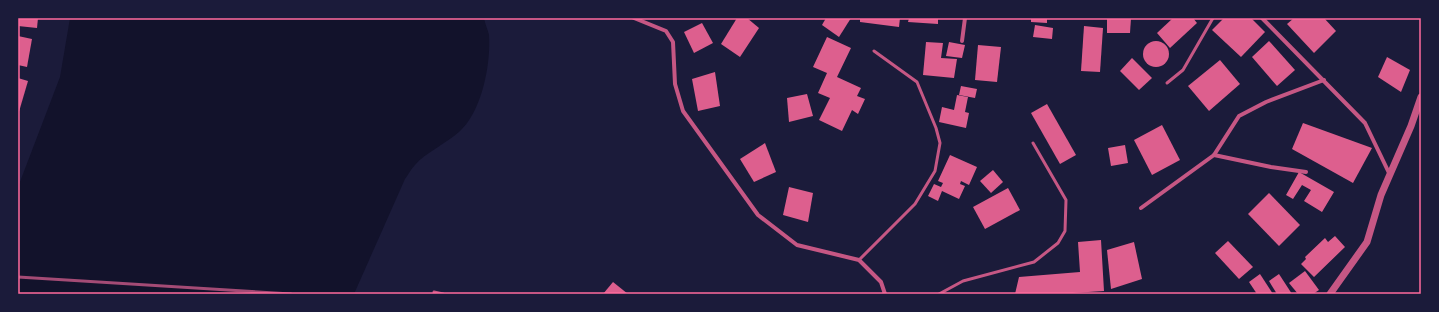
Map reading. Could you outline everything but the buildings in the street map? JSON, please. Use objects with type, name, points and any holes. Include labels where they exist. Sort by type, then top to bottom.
[{"type":"street","points":[[634,18],[644,19],[666,32],[673,42],[675,84],[683,111],[758,215],[797,245],[859,260],[881,282],[885,294]]},
{"type":"street","points":[[962,41],[965,18]]},
{"type":"street","points":[[1262,18],[1365,123],[1390,176]]},
{"type":"street","points":[[1141,208],[1214,155],[1239,116],[1266,102],[1324,80]]},
{"type":"street","points":[[1330,294],[1367,242],[1381,195],[1411,126],[1421,97]]},
{"type":"street","points":[[1214,155],[1272,167],[1306,172]]},
{"type":"lane","points":[[1167,83],[1183,70],[1213,18]]},
{"type":"lane","points":[[859,260],[915,204],[935,171],[940,143],[936,128],[917,82],[874,51]]},
{"type":"lane","points":[[939,294],[963,281],[1034,262],[1058,243],[1065,231],[1066,200],[1033,143]]},
{"type":"lane","points":[[434,292],[443,294]]},
{"type":"shaded area","points":[[70,18],[484,18],[489,35],[488,60],[483,87],[474,112],[459,132],[430,152],[412,168],[405,179],[354,294],[18,294],[18,187],[60,77]]},
{"type":"railway","points":[[18,277],[291,294]]}]
